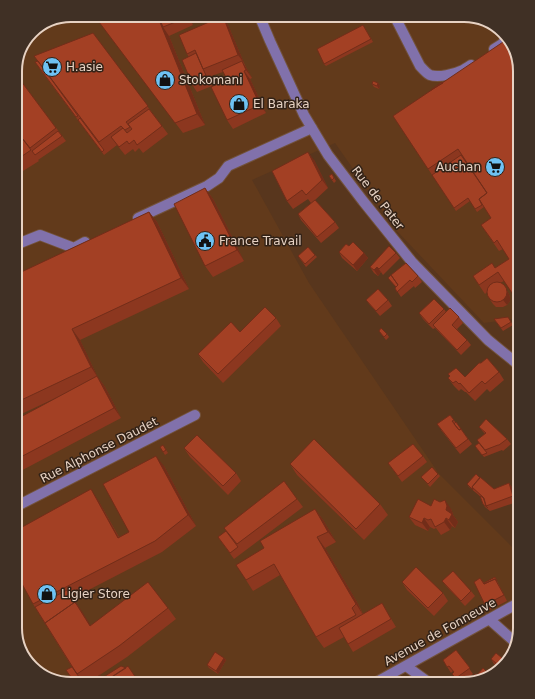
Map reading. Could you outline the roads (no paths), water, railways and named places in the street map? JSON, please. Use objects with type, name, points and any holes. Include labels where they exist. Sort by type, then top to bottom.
[{"type":"street","name":"Rue de Pater","points":[[262,22],[304,115],[328,156],[362,201],[412,262],[488,340],[513,360]]},
{"type":"street","points":[[398,22],[420,66],[425,72],[431,75],[443,76],[463,70],[504,42]]},
{"type":"street","points":[[132,221],[207,186],[219,178],[228,166],[312,128]]},
{"type":"street","points":[[22,242],[40,235],[74,248],[96,238]]},
{"type":"street","name":"Rue Alphonse Daudet","points":[[22,503],[195,415]]},
{"type":"street","name":"Avenue de Fonneuve","points":[[386,677],[513,606]]},
{"type":"street","points":[[489,619],[512,639]]},
{"type":"street","points":[[406,666],[421,677]]},
{"type":"place","name":"H.asie","points":[[52,67]]},
{"type":"place","name":"Stokomani","points":[[165,80]]},
{"type":"place","name":"El Baraka","points":[[239,104]]},
{"type":"place","name":"Auchan","points":[[495,167]]},
{"type":"place","name":"France Travail","points":[[205,241]]},
{"type":"place","name":"Ligier Store","points":[[47,594]]}]
